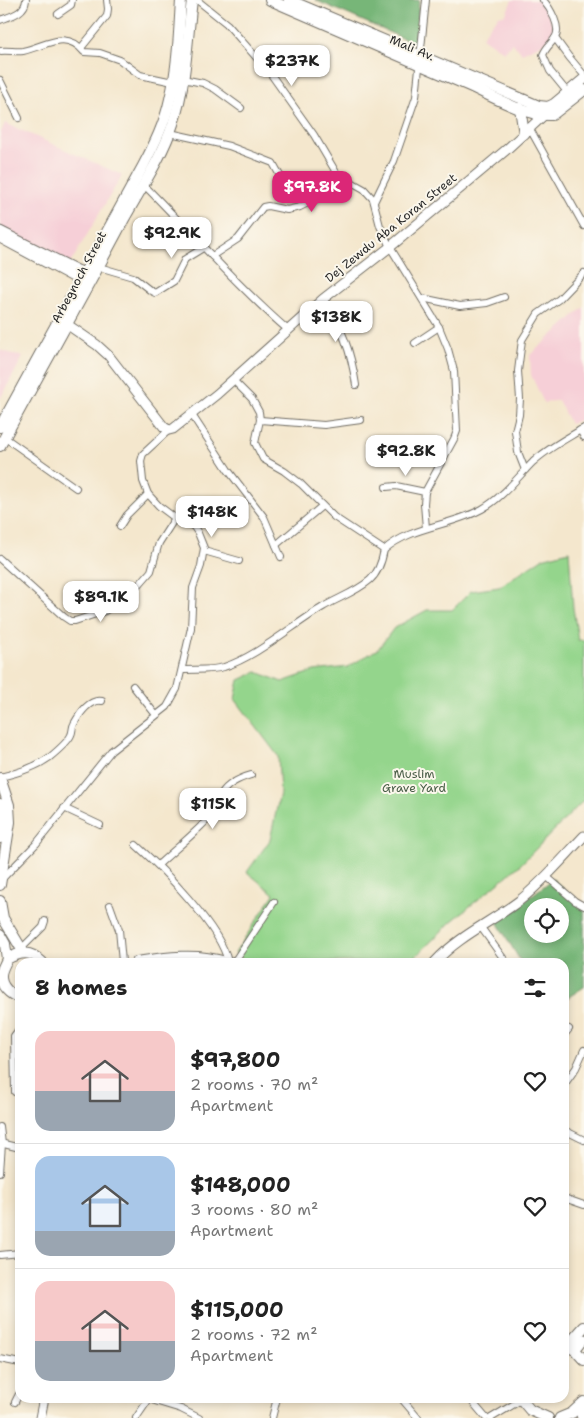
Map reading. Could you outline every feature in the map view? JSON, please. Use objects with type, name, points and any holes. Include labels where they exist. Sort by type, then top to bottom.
[{"type":"main road","name":"Arbegnoch Street","points":[[2,442],[68,324],[86,279],[99,267],[170,133],[176,114],[181,0]]},
{"type":"main road","name":"Arbegnoch Street","points":[[0,427],[86,279],[150,153],[166,116],[178,81],[192,0]]},
{"type":"main road","name":"Mali Av.","points":[[270,0],[546,111]]},
{"type":"main road","name":"Mali Av.","points":[[289,0],[520,108],[546,111]]},
{"type":"main road","name":"Dej Zewdu Aba Koran Street","points":[[169,430],[175,428],[192,415],[323,299],[390,247],[527,131],[546,111],[584,79]]},
{"type":"main road","name":"Dej Zewdu Aba Koran Street","points":[[546,111],[552,115],[558,112],[584,90]]},
{"type":"main road","points":[[520,108],[527,131]]},
{"type":"main road","points":[[0,231],[86,279]]},
{"type":"main road","points":[[0,238],[86,279]]},
{"type":"main road","points":[[68,324],[109,356],[153,414],[169,430]]},
{"type":"main road","points":[[0,777],[9,805],[10,822],[0,886]]},
{"type":"main road","points":[[0,804],[2,820],[0,838]]},
{"type":"main road","points":[[440,958],[454,944],[518,902],[584,836]]},
{"type":"main road","points":[[0,901],[3,918],[23,950],[37,958]]},
{"type":"main road","points":[[0,935],[5,944],[7,959],[0,975],[4,986],[15,995]]},
{"type":"main road","points":[[7,959],[23,950]]},
{"type":"main road","points":[[167,958],[198,956],[208,958]]},
{"type":"main road","points":[[0,994],[15,997]]},
{"type":"main road","points":[[569,1346],[584,1327]]},
{"type":"main road","points":[[569,1346],[584,1339]]},
{"type":"main road","points":[[569,1348],[584,1360]]},
{"type":"main road","points":[[40,1418],[43,1403]]},
{"type":"main road","points":[[524,1403],[530,1410],[548,1418]]},
{"type":"main road","points":[[560,1418],[579,1411]]},
{"type":"street","points":[[0,20],[20,12],[26,0]]},
{"type":"street","points":[[58,14],[71,5],[72,0]]},
{"type":"street","points":[[81,48],[107,16],[107,0]]},
{"type":"street","points":[[197,0],[226,24],[270,73],[314,135],[337,174],[367,192],[374,201],[380,226],[390,247],[439,327],[454,370],[457,431],[426,492],[424,504],[426,528]]},
{"type":"street","points":[[374,201],[394,161],[416,97],[426,0]]},
{"type":"street","points":[[543,0],[556,23],[557,33],[543,55],[550,71],[568,93]]},
{"type":"street","points":[[555,38],[584,74]]},
{"type":"street","points":[[0,51],[21,51],[60,40],[68,41],[81,48],[84,52],[100,53],[120,60],[140,75],[203,83],[241,108]]},
{"type":"street","points":[[0,80],[19,118]]},
{"type":"street","points":[[527,131],[584,226]]},
{"type":"street","points":[[170,133],[196,140],[218,143],[273,163],[284,181],[288,185],[303,190],[310,202]]},
{"type":"street","points":[[212,256],[238,239],[263,208],[268,206],[287,210],[300,207],[322,196],[337,174]]},
{"type":"street","points":[[143,184],[203,248],[288,330]]},
{"type":"street","points":[[99,267],[133,277],[155,293],[174,281],[185,259],[203,248]]},
{"type":"street","points":[[525,470],[518,452],[516,431],[520,399],[518,371],[522,340],[538,314],[558,299],[584,273]]},
{"type":"street","points":[[422,298],[460,306],[487,303],[504,297]]},
{"type":"street","points":[[323,299],[346,341],[356,385]]},
{"type":"street","points":[[415,343],[439,327]]},
{"type":"street","points":[[233,380],[252,398],[259,412],[260,420],[255,443],[264,459],[292,477],[311,493],[334,517],[384,550]]},
{"type":"street","points":[[192,415],[228,470],[264,518],[281,557]]},
{"type":"street","points":[[260,420],[324,424],[361,420]]},
{"type":"street","points":[[182,670],[222,667],[263,646],[370,580],[379,568],[384,550],[391,543],[426,528],[464,517],[482,509],[494,501],[546,452],[582,429],[584,438]]},
{"type":"street","points":[[0,881],[24,858],[111,750],[167,706],[177,689],[192,621],[193,588],[204,551],[194,527],[175,518],[159,506],[148,494],[142,481],[142,456],[169,430]]},
{"type":"street","points":[[2,442],[76,488]]},
{"type":"street","points":[[386,487],[396,486],[426,492]]},
{"type":"street","points":[[120,526],[148,494]]},
{"type":"street","points":[[276,545],[322,506]]},
{"type":"street","points":[[0,559],[64,618],[75,622],[105,611],[131,594],[151,571],[159,543],[175,518]]},
{"type":"street","points":[[204,551],[239,561]]},
{"type":"street","points":[[133,686],[156,715]]},
{"type":"street","points":[[0,777],[32,768],[51,756],[72,734],[73,725],[86,706],[96,701],[102,701]]},
{"type":"street","points":[[158,864],[208,820],[226,788],[251,774]]},
{"type":"street","points":[[64,808],[100,825]]},
{"type":"street","points":[[136,845],[158,864],[207,922],[220,942],[226,958]]},
{"type":"street","points":[[546,876],[575,901],[584,906]]},
{"type":"street","points":[[237,958],[274,902]]},
{"type":"street","points":[[110,904],[118,930],[122,958]]},
{"type":"street","points":[[23,950],[43,927],[45,921]]},
{"type":"street","points":[[480,926],[503,958]]},
{"type":"street","points":[[15,1035],[15,1092]]},
{"type":"street","points":[[569,1078],[584,1050]]},
{"type":"street","points":[[0,1127],[0,1172]]},
{"type":"street","points":[[569,1132],[584,1140]]},
{"type":"street","points":[[1,1144],[15,1147]]},
{"type":"street","points":[[569,1200],[584,1205]]},
{"type":"street","points":[[0,1255],[15,1254]]},
{"type":"street","points":[[0,1359],[15,1362]]},
{"type":"street","points":[[136,1418],[144,1403]]},
{"type":"street","points":[[162,1403],[199,1418]]},
{"type":"street","points":[[272,1418],[276,1403]]},
{"type":"street","points":[[405,1403],[418,1418]]},
{"type":"street","points":[[474,1403],[486,1418]]},
{"type":"street","points":[[491,1418],[516,1403]]},
{"type":"shaded area","points":[[512,0],[542,0],[558,36],[522,53],[512,43],[504,52],[482,37],[499,16],[506,14]]},
{"type":"shaded area","points":[[5,123],[122,175],[67,269],[0,237],[0,134]]},
{"type":"shaded area","points":[[584,307],[584,387],[582,389],[584,392],[584,418],[570,424],[558,400],[544,403],[531,375],[530,355]]},
{"type":"shaded area","points":[[0,350],[23,357],[0,399]]},
{"type":"green space","points":[[315,0],[419,0],[416,44]]},
{"type":"green space","name":"Muslim Grave Yard","points":[[569,551],[573,608],[578,640],[584,640],[584,800],[520,865],[452,921],[414,958],[242,958],[235,953],[274,894],[247,872],[270,840],[280,793],[278,756],[235,699],[239,680],[257,672],[282,682],[314,671],[348,667],[378,649],[394,628],[427,610],[452,610],[471,591],[499,587],[542,558]]},
{"type":"green space","points":[[553,879],[584,909],[584,987],[569,997],[569,958],[519,958],[497,922],[524,901],[524,943],[569,943],[569,898],[528,898]]}]
